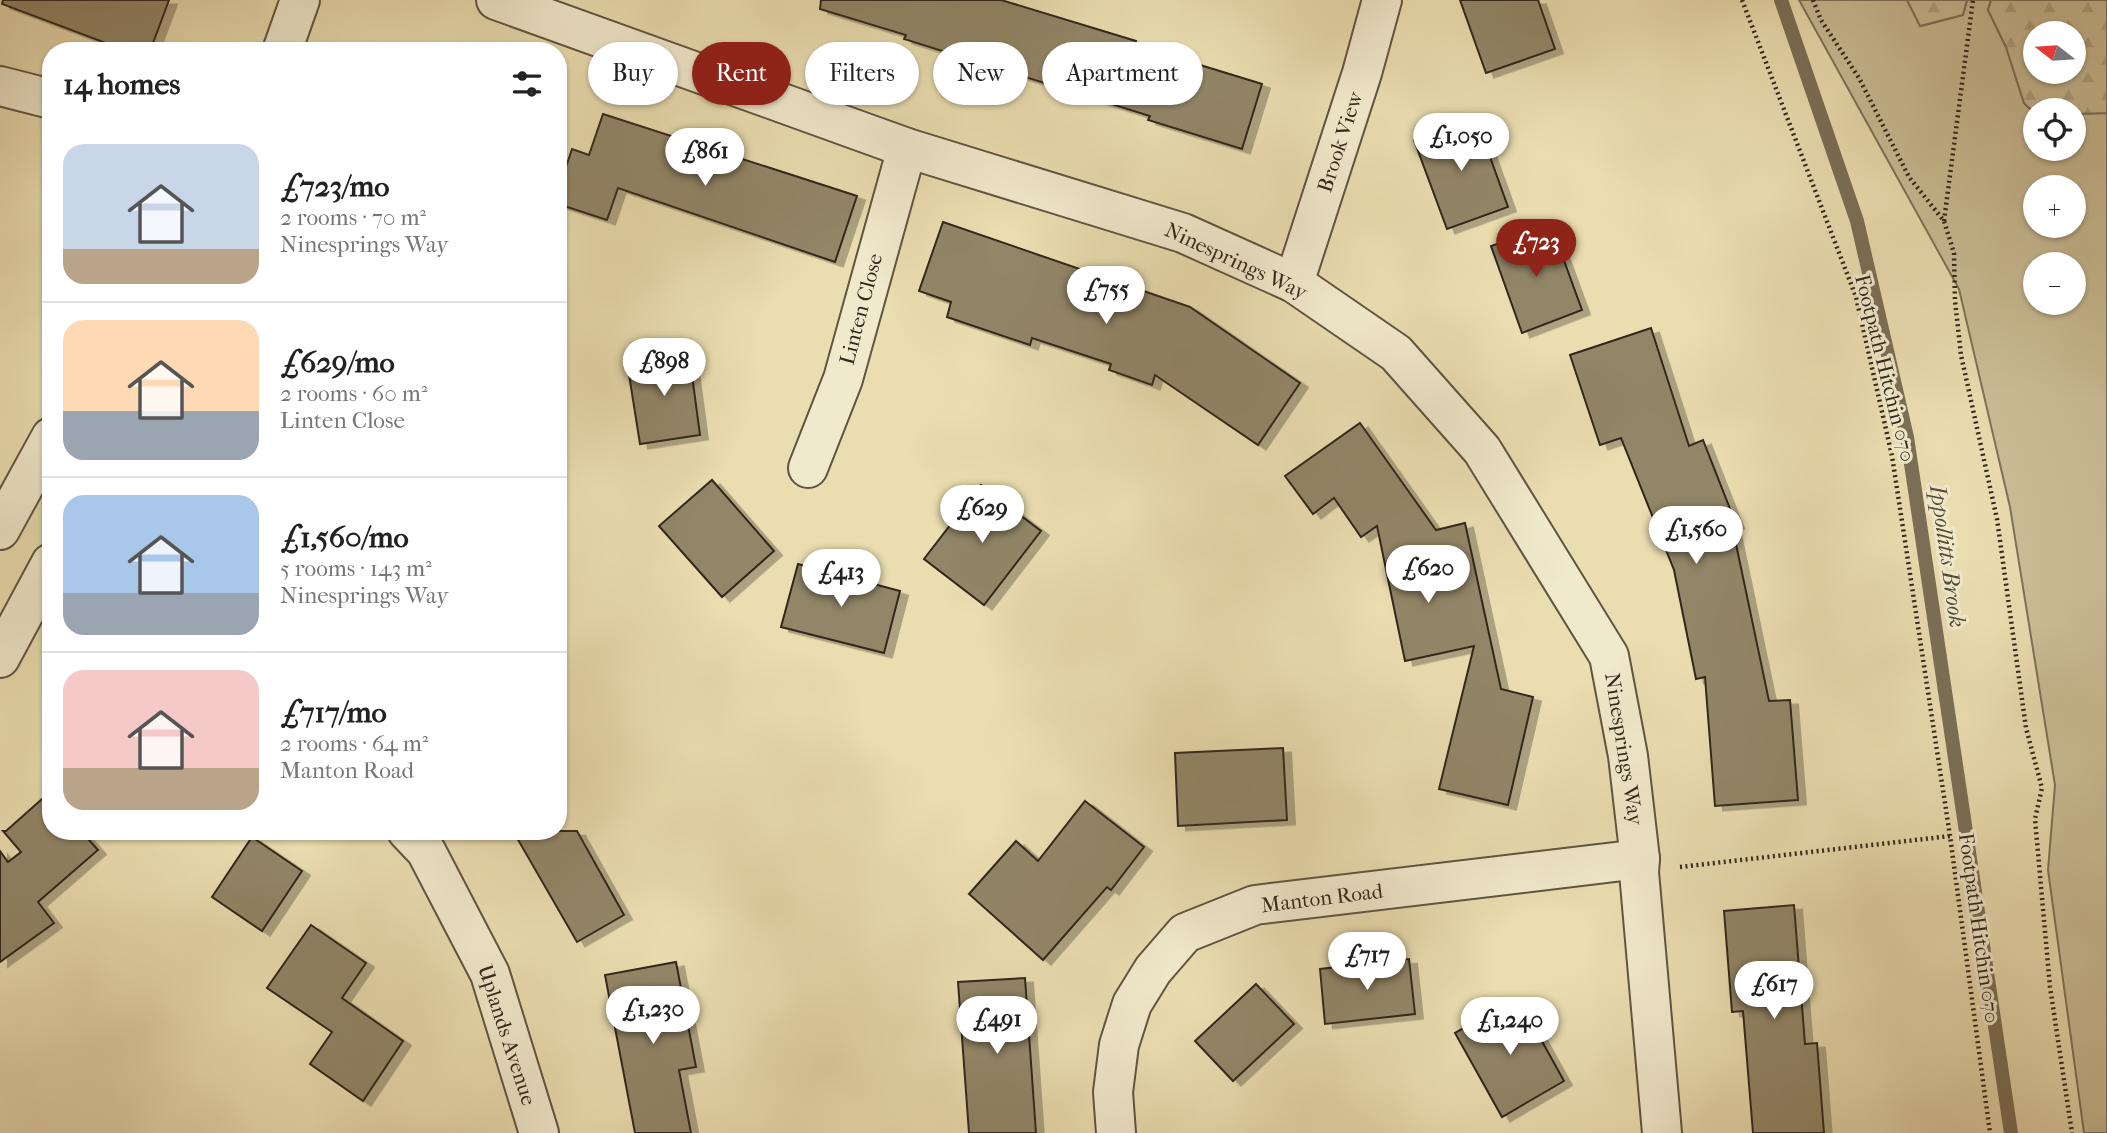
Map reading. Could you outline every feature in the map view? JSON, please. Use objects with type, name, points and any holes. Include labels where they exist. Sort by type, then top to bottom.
[{"type":"street","points":[[285,42],[300,0]]},
{"type":"street","name":"Ninesprings Way","points":[[496,0],[907,148],[1184,233],[1294,283],[1396,353],[1482,450],[1609,656],[1628,756],[1640,865],[1662,1133]]},
{"type":"street","name":"Brook View","points":[[1294,283],[1362,73],[1382,0]]},
{"type":"street","points":[[0,86],[42,97]]},
{"type":"street","name":"Linten Close","points":[[808,468],[843,379],[907,148]]},
{"type":"street","points":[[0,530],[42,453]]},
{"type":"street","points":[[0,658],[42,589]]},
{"type":"street","name":"Uplands Avenue","points":[[416,840],[426,851],[491,974],[539,1133]]},
{"type":"street","name":"Manton Road","points":[[1116,1133],[1113,1092],[1119,1045],[1132,1004],[1153,970],[1185,933],[1255,905],[1640,865]]},
{"type":"path","name":"Footpath Hitchin 070","points":[[1742,0],[1856,297],[1892,456],[1950,836],[1990,1133]]},
{"type":"path","points":[[1813,0],[1821,20],[1859,78],[1909,177],[1944,222],[1954,253],[1955,301],[1961,355],[1997,519],[2025,728],[2042,788],[2035,819],[2050,987],[2072,1133]]},
{"type":"path","points":[[1944,222],[1973,0]]},
{"type":"path","points":[[1640,865],[1950,836]]},
{"type":"green space","points":[[1799,0],[1907,0],[1921,26],[1963,15],[1967,0],[1991,0],[1988,10],[2006,47],[2023,100],[2023,161],[2086,161],[2086,114],[2107,113],[2107,1133],[2084,1133],[2048,870],[2055,785],[2010,507],[1959,289]]},
{"type":"green space","points":[[1907,0],[1967,0],[1963,15],[1920,26]]},
{"type":"green space","points":[[1991,0],[2107,0],[2107,113],[2086,114],[2086,98],[2023,100],[2006,47],[1988,10]]},
{"type":"building","points":[[3,0],[169,0],[153,42],[103,42],[2,4]]},
{"type":"building","points":[[821,0],[1001,0],[1136,41],[1042,42],[1042,82],[1028,78],[1028,42],[933,42],[933,48],[904,39],[906,35],[820,9]]},
{"type":"building","points":[[1460,0],[1538,0],[1555,49],[1486,73]]},
{"type":"building","points":[[1203,66],[1262,84],[1242,149],[1148,120],[1150,116],[1115,105],[1203,105]]},
{"type":"building","points":[[603,114],[857,196],[835,262],[618,188],[607,220],[567,207],[567,164],[572,149],[589,155]]},
{"type":"building","points":[[1476,118],[1508,207],[1447,229],[1414,140]]},
{"type":"building","points":[[943,222],[1190,307],[1300,383],[1258,445],[1155,375],[1152,385],[1109,370],[1111,364],[1032,338],[1030,345],[947,317],[951,302],[919,291]]},
{"type":"building","points":[[1551,225],[1582,310],[1522,333],[1491,246]]},
{"type":"building","points":[[1651,328],[1689,446],[1703,440],[1736,524],[1732,525],[1769,701],[1790,700],[1798,800],[1715,806],[1705,677],[1696,679],[1674,570],[1621,438],[1600,445],[1570,355]]},
{"type":"building","points":[[689,353],[700,435],[640,444],[627,362]]},
{"type":"building","points":[[1360,423],[1436,530],[1465,523],[1501,689],[1533,697],[1508,805],[1439,789],[1474,646],[1405,661],[1377,526],[1361,537],[1334,498],[1313,514],[1285,476]]},
{"type":"building","points":[[712,480],[774,551],[722,597],[659,526]]},
{"type":"building","points":[[981,485],[1041,531],[984,605],[924,559]]},
{"type":"building","points":[[798,564],[900,591],[884,653],[781,627]]},
{"type":"building","points":[[1283,748],[1287,820],[1178,826],[1175,753]]},
{"type":"building","points":[[42,799],[42,840],[89,840],[98,850],[38,902],[54,923],[0,962],[0,851],[8,862],[21,852],[3,831]]},
{"type":"building","points":[[1085,801],[1144,847],[1111,890],[1107,887],[1043,960],[969,894],[1016,841],[1038,861]]},
{"type":"building","points":[[567,831],[577,831],[624,915],[577,942],[518,840],[567,840]]},
{"type":"building","points":[[250,840],[256,840],[302,871],[262,931],[212,897]]},
{"type":"building","points":[[1794,905],[1805,1044],[1817,1043],[1824,1133],[1753,1133],[1743,1011],[1732,1012],[1724,911]]},
{"type":"building","points":[[311,925],[366,963],[342,998],[403,1041],[363,1101],[310,1064],[332,1032],[267,988]]},
{"type":"building","points":[[1409,959],[1415,1014],[1325,1024],[1320,969]]},
{"type":"building","points":[[676,962],[696,1067],[679,1070],[691,1133],[635,1133],[605,975]]},
{"type":"building","points":[[1025,978],[1036,1133],[969,1133],[958,982]]},
{"type":"building","points":[[1256,984],[1294,1024],[1233,1081],[1195,1041]]},
{"type":"building","points":[[1518,998],[1564,1081],[1502,1117],[1455,1033]]},
{"type":"waterway","name":"Ippollitts Brook","points":[[1781,0],[1857,221],[1907,437],[2011,1133]]}]
